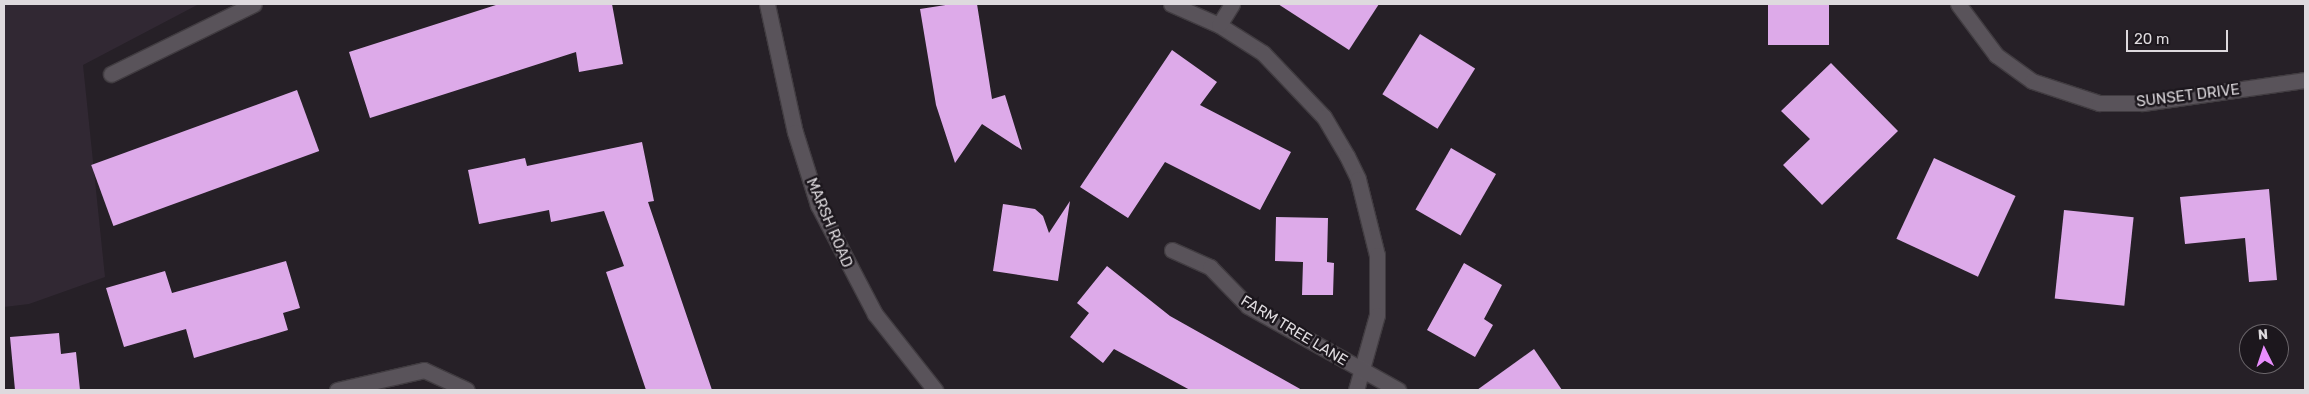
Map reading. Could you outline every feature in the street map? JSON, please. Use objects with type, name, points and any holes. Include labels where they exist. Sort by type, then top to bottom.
[{"type":"street","points":[[111,74],[254,4]]},
{"type":"street","name":"MARSH ROAD","points":[[767,4],[795,132],[818,205],[875,314],[935,390]]},
{"type":"street","points":[[1171,4],[1219,25],[1290,76],[1324,117],[1358,179],[1377,255],[1376,315],[1364,372],[1356,390]]},
{"type":"street","points":[[1219,25],[1232,4]]},
{"type":"street","name":"SUNSET DRIVE","points":[[1958,4],[1996,55],[2032,81],[2099,103],[2143,103],[2305,80]]},
{"type":"street","name":"FARM TREE LANE","points":[[1172,250],[1210,267],[1248,306],[1398,390]]},
{"type":"street","points":[[337,390],[424,370],[467,390]]},
{"type":"shaded area","points":[[4,4],[199,4],[83,65],[105,277],[29,304],[4,307]]},
{"type":"building","points":[[499,4],[612,4],[623,64],[579,72],[576,52],[370,118],[349,52]]},
{"type":"building","points":[[952,4],[977,4],[992,99],[1005,95],[1022,150],[982,124],[955,163],[936,105],[920,9]]},
{"type":"building","points":[[1278,4],[1379,4],[1349,50]]},
{"type":"building","points":[[1768,4],[1829,4],[1829,45],[1768,45]]},
{"type":"building","points":[[1420,34],[1475,68],[1437,129],[1382,94]]},
{"type":"building","points":[[1172,50],[1217,82],[1200,105],[1291,152],[1260,210],[1165,162],[1128,218],[1080,187]]},
{"type":"building","points":[[1831,63],[1898,131],[1822,205],[1783,165],[1810,139],[1781,111]]},
{"type":"building","points":[[297,90],[319,151],[113,226],[91,165]]},
{"type":"building","points":[[642,142],[654,201],[648,202],[712,390],[646,390],[606,272],[624,266],[604,211],[551,222],[549,210],[479,224],[468,170],[525,158],[527,166]]},
{"type":"building","points":[[1451,148],[1496,174],[1461,235],[1416,209]]},
{"type":"building","points":[[1934,158],[2016,196],[1978,277],[1896,239]]},
{"type":"building","points":[[2269,189],[2277,280],[2249,282],[2245,238],[2185,244],[2180,197]]},
{"type":"building","points":[[1070,201],[1058,281],[993,271],[1003,204],[1035,209],[1043,216],[1049,233]]},
{"type":"building","points":[[2064,210],[2134,217],[2124,306],[2055,299]]},
{"type":"building","points":[[1276,217],[1328,218],[1327,262],[1334,263],[1333,295],[1302,295],[1303,262],[1275,261]]},
{"type":"building","points":[[286,261],[300,308],[283,313],[288,330],[194,358],[186,329],[124,347],[106,288],[165,271],[172,293]]},
{"type":"building","points":[[1464,263],[1502,285],[1484,319],[1493,325],[1475,357],[1427,330]]},
{"type":"building","points":[[1107,266],[1170,316],[1302,390],[1190,390],[1114,349],[1103,363],[1070,337],[1089,313],[1077,303]]},
{"type":"building","points":[[59,333],[61,354],[76,352],[80,390],[15,390],[10,337]]},
{"type":"building","points":[[1534,349],[1562,390],[1477,390]]}]
